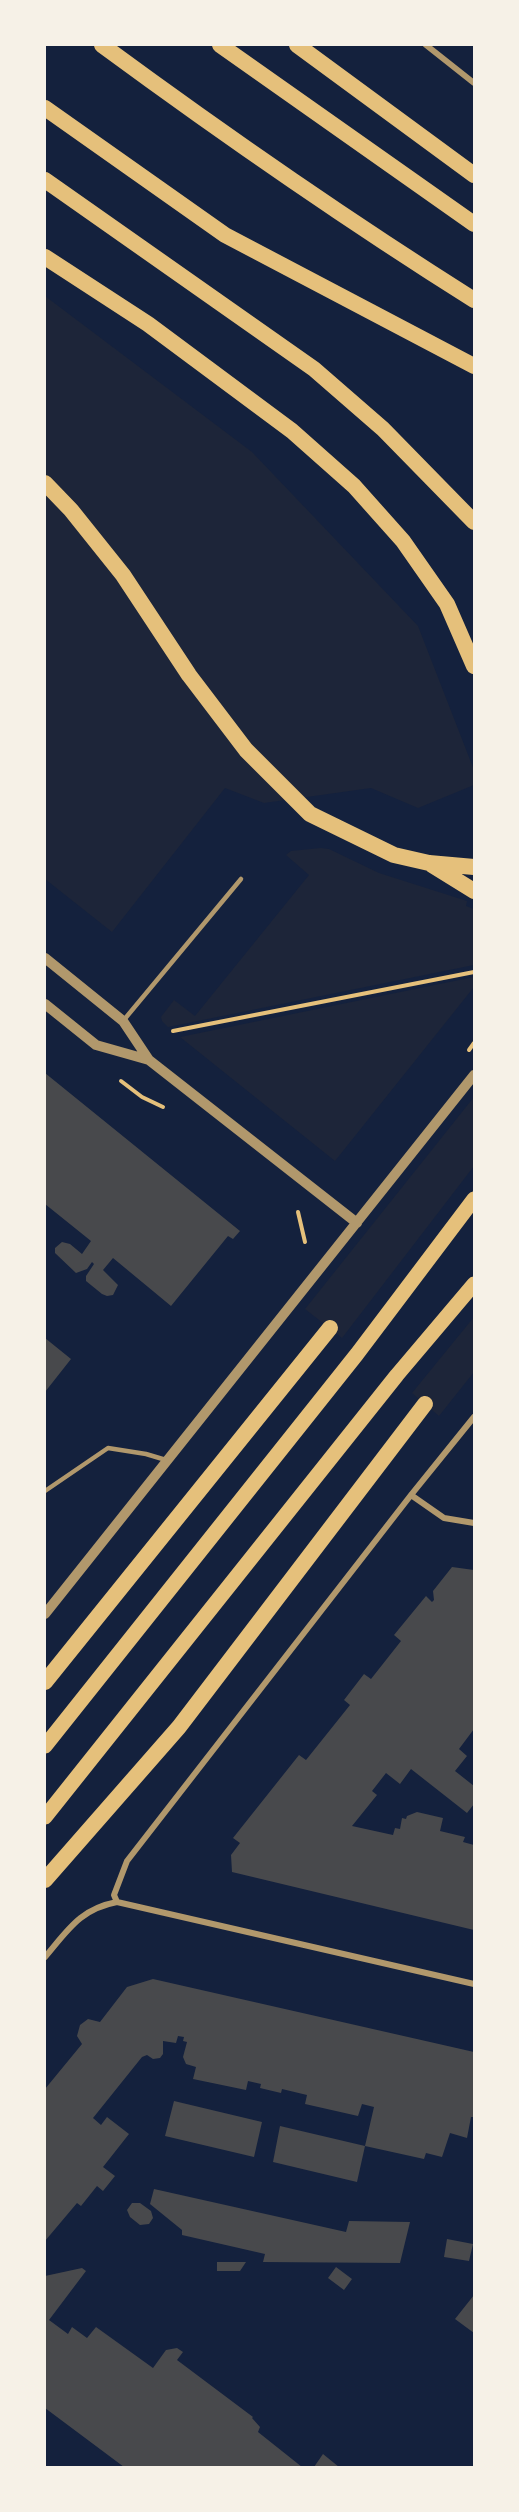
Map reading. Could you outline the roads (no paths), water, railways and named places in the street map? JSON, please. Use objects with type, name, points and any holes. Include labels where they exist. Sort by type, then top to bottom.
[{"type":"highway","points":[[102,45],[187,107],[394,250],[474,300]]},
{"type":"highway","points":[[220,45],[474,224]]},
{"type":"highway","points":[[297,45],[474,175]]},
{"type":"highway","points":[[45,108],[225,234],[474,366]]},
{"type":"highway","points":[[45,180],[314,369],[383,429],[474,522]]},
{"type":"highway","points":[[45,257],[158,331],[292,431],[354,486],[403,541],[447,604],[474,666]]},
{"type":"highway","points":[[45,483],[71,510],[123,575],[189,675],[246,750],[310,814],[394,855],[429,863],[474,867]]},
{"type":"highway","points":[[429,863],[474,891]]},
{"type":"highway","points":[[45,1682],[330,1328]]},
{"type":"highway","points":[[45,1880],[179,1726],[425,1404]]},
{"type":"main road","points":[[45,1746],[357,1354],[474,1199]]},
{"type":"main road","points":[[45,1817],[398,1375],[474,1284]]},
{"type":"street","points":[[426,45],[474,83]]},
{"type":"street","points":[[45,958],[123,1020],[149,1060],[357,1223]]},
{"type":"street","points":[[45,1004],[96,1045],[149,1060]]},
{"type":"street","points":[[45,1614],[474,1075]]},
{"type":"street","points":[[117,1902],[114,1895],[127,1862],[474,1417]]},
{"type":"street","points":[[411,1495],[444,1518],[474,1523]]},
{"type":"street","points":[[45,1957],[80,1916],[103,1904],[117,1902],[474,1984]]},
{"type":"lane","points":[[123,1020],[241,879]]},
{"type":"lane","points":[[45,1491],[108,1448],[146,1454],[168,1461]]}]
